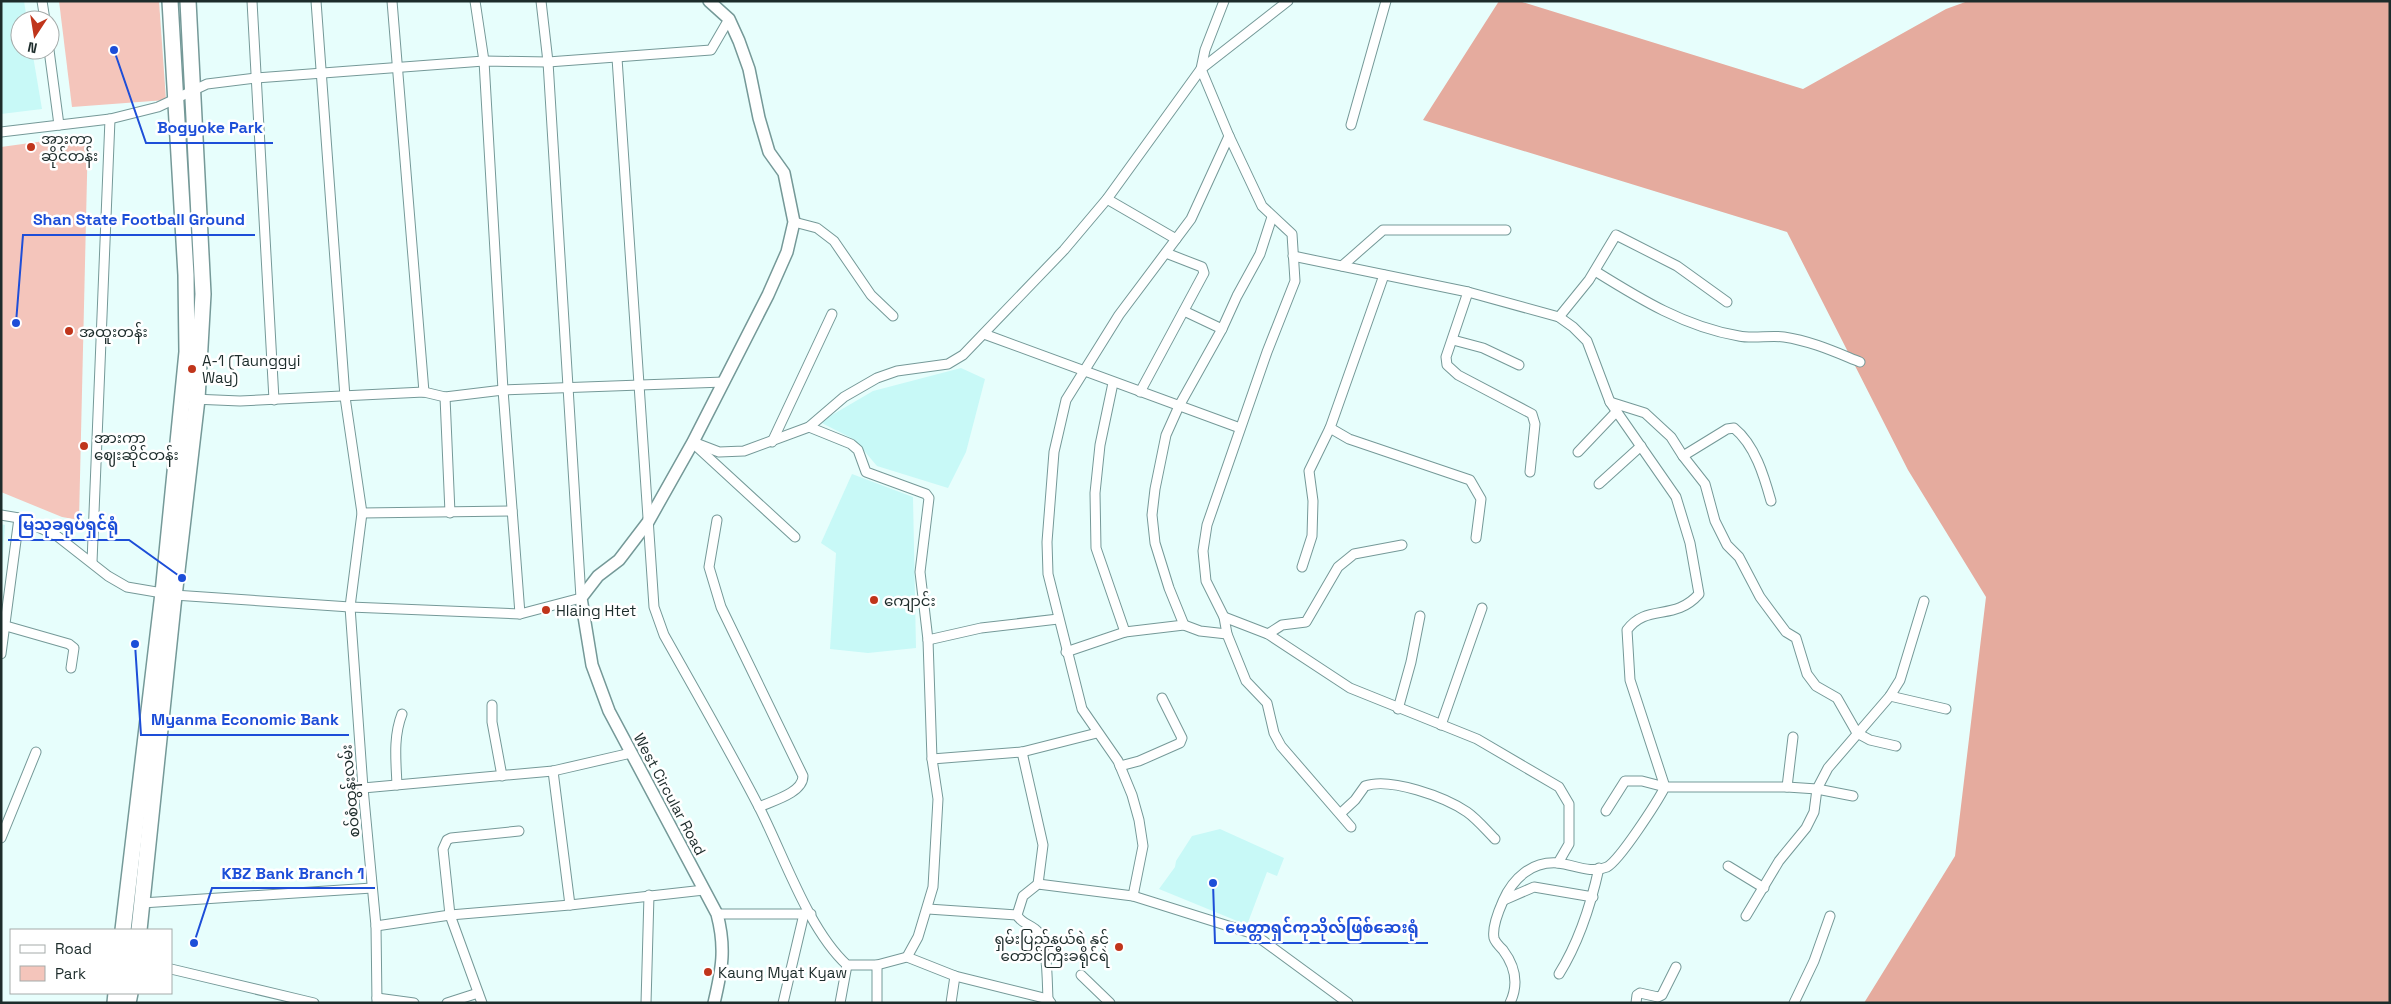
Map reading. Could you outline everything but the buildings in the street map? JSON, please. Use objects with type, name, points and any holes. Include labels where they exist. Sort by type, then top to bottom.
[{"type":"highway","points":[[170,1],[187,306],[190,400]]},
{"type":"highway","points":[[123,929],[168,594],[203,294],[188,1]]},
{"type":"highway","points":[[139,929],[168,594]]},
{"type":"street","points":[[252,1],[274,400]]},
{"type":"street","name":"စဝ်စံထွန်းလမ်း","points":[[316,1],[345,397],[362,513],[350,607],[363,788],[376,926],[377,1000]]},
{"type":"street","points":[[392,1],[424,392]]},
{"type":"street","points":[[476,1],[484,61],[503,390],[520,614]]},
{"type":"street","points":[[541,1],[548,62],[581,598]]},
{"type":"street","points":[[1,515],[18,518],[57,536],[126,587],[168,594],[350,607],[520,614],[581,598],[598,576],[619,560],[648,522],[693,442],[788,252],[794,222],[793,207],[784,173],[770,152],[759,118],[749,69],[728,18],[709,1]]},
{"type":"street","points":[[1224,1],[1205,50],[1201,70],[1262,206],[1292,234],[1295,281],[1240,428],[1207,525],[1203,551],[1206,581],[1224,617],[1227,634],[1246,681],[1267,703],[1274,733],[1281,746],[1341,813],[1351,827]]},
{"type":"street","points":[[693,442],[719,452],[744,451],[809,427],[844,397],[877,378],[898,371],[948,364],[964,355],[1064,250],[1107,199],[1201,70],[1288,1]]},
{"type":"street","points":[[1351,125],[1386,1]]},
{"type":"street","points":[[1,132],[110,119],[145,112],[207,84],[256,78],[484,61],[548,62],[711,50],[728,18]]},
{"type":"street","points":[[617,58],[654,606],[664,635],[759,807],[807,914],[833,952],[847,966],[877,965],[907,957],[955,976],[1050,1001],[1043,938],[1036,929],[1024,923],[1017,915],[928,909]]},
{"type":"street","points":[[50,60],[59,125]]},
{"type":"street","points":[[92,562],[110,119]]},
{"type":"street","points":[[1133,896],[1143,846],[1132,795],[1120,766],[1096,733],[1082,709],[1066,652],[1048,574],[1046,542],[1054,452],[1066,400],[1119,315],[1191,219],[1229,136]]},
{"type":"street","points":[[1107,199],[1176,239]]},
{"type":"street","points":[[1184,625],[1154,543],[1152,515],[1155,489],[1166,435],[1178,406],[1222,329],[1260,254],[1272,217]]},
{"type":"street","points":[[794,222],[817,228],[834,241],[871,295],[893,316]]},
{"type":"street","points":[[1342,266],[1383,230],[1506,230]]},
{"type":"street","points":[[1559,317],[1595,271],[1616,235],[1620,235],[1678,266],[1727,302]]},
{"type":"street","points":[[1140,392],[1204,273],[1202,268],[1166,253]]},
{"type":"street","points":[[1293,256],[1468,292],[1559,317],[1573,327],[1587,341],[1610,402],[1676,497],[1690,543],[1698,588],[1699,594],[1690,604],[1679,610],[1639,617],[1627,630],[1630,680],[1666,787]]},
{"type":"street","points":[[1595,271],[1650,305],[1686,322],[1740,337],[1782,336],[1809,341],[1860,362]]},
{"type":"street","points":[[1302,567],[1312,536],[1313,501],[1309,471],[1330,428],[1384,275]]},
{"type":"street","points":[[1468,292],[1446,357],[1450,370],[1532,414],[1535,424],[1530,472]]},
{"type":"street","points":[[1184,311],[1222,329]]},
{"type":"street","points":[[772,442],[832,314]]},
{"type":"street","points":[[984,334],[1113,383],[1240,428]]},
{"type":"street","points":[[1453,340],[1483,348],[1519,365]]},
{"type":"street","points":[[190,400],[274,400],[424,392],[445,397],[503,390],[724,382]]},
{"type":"street","points":[[1113,383],[1100,445],[1095,493],[1096,548],[1125,632]]},
{"type":"street","points":[[445,397],[450,513]]},
{"type":"street","points":[[1610,402],[1645,413],[1671,437],[1705,484],[1715,521],[1727,545],[1739,557],[1760,597],[1786,632],[1796,638],[1807,674],[1816,686],[1837,698],[1857,733],[1870,740],[1896,746]]},
{"type":"street","points":[[1578,452],[1617,411]]},
{"type":"street","points":[[809,427],[851,444],[858,450],[866,472],[926,494],[929,498],[920,572],[928,640],[932,759],[938,799],[934,887],[918,937],[907,957]]},
{"type":"street","points":[[1330,428],[1349,439],[1470,480],[1481,499],[1476,538]]},
{"type":"street","points":[[1683,456],[1727,428],[1734,428],[1740,432],[1762,469],[1771,501]]},
{"type":"street","points":[[693,442],[795,537]]},
{"type":"street","points":[[1599,484],[1641,446]]},
{"type":"street","points":[[362,513],[512,511]]},
{"type":"street","points":[[1,654],[18,518]]},
{"type":"street","points":[[717,520],[709,567],[718,598],[803,776],[803,782],[798,788],[759,807]]},
{"type":"street","points":[[1268,634],[1282,625],[1306,622],[1338,567],[1354,554],[1402,545]]},
{"type":"street","name":"West Circular Road","points":[[581,598],[592,664],[609,711],[717,914],[724,950],[714,1003]]},
{"type":"street","points":[[1746,916],[1779,862],[1806,828],[1814,812],[1817,789],[1828,768],[1890,696],[1900,680],[1924,601]]},
{"type":"street","points":[[1442,725],[1482,608]]},
{"type":"street","points":[[1398,709],[1411,662],[1420,616]]},
{"type":"street","points":[[1224,617],[1268,634],[1350,688],[1398,709],[1477,739],[1559,787],[1569,804],[1569,844],[1558,863]]},
{"type":"street","points":[[928,640],[981,628],[1058,619]]},
{"type":"street","points":[[1066,652],[1125,632],[1184,625],[1200,631],[1227,634]]},
{"type":"street","points":[[6,626],[69,644],[74,648],[71,668]]},
{"type":"street","points":[[1890,696],[1946,709]]},
{"type":"street","points":[[1120,766],[1138,761],[1180,743],[1182,738],[1162,698]]},
{"type":"street","points":[[492,705],[492,722],[502,776]]},
{"type":"street","points":[[397,785],[395,752],[398,724],[402,714]]},
{"type":"street","points":[[932,759],[1022,752],[1096,733]]},
{"type":"street","points":[[1787,787],[1793,737]]},
{"type":"street","points":[[1,838],[36,752]]},
{"type":"street","points":[[1017,915],[1023,896],[1038,884],[1043,845],[1022,752]]},
{"type":"street","points":[[363,788],[553,771],[631,753]]},
{"type":"street","points":[[553,771],[570,905]]},
{"type":"street","points":[[1606,810],[1625,781],[1666,787],[1787,787],[1817,789],[1853,796]]},
{"type":"street","points":[[1341,813],[1355,800],[1365,786],[1387,783],[1423,792],[1467,812],[1495,839]]},
{"type":"street","points":[[1510,1003],[1516,976],[1511,961],[1494,939],[1494,930],[1503,900],[1519,877],[1529,868],[1558,863],[1586,870],[1607,866],[1630,841],[1666,787]]},
{"type":"street","points":[[482,1003],[450,914],[443,849],[446,840],[519,831]]},
{"type":"street","points":[[1728,866],[1764,888]]},
{"type":"street","points":[[1559,974],[1567,961],[1592,897],[1599,868]]},
{"type":"street","points":[[1038,884],[1133,896],[1254,934],[1348,1003]]},
{"type":"street","points":[[1503,900],[1534,887],[1592,897]]},
{"type":"street","points":[[142,904],[372,888]]},
{"type":"street","points":[[376,926],[450,914],[570,905],[704,890]]},
{"type":"street","points":[[646,1003],[649,895]]},
{"type":"street","points":[[717,914],[807,914]]},
{"type":"street","points":[[783,1003],[807,914]]},
{"type":"street","points":[[1794,1003],[1814,961],[1830,916]]},
{"type":"street","points":[[877,965],[877,1003]]},
{"type":"street","points":[[840,1003],[847,966]]},
{"type":"street","points":[[1636,1003],[1637,995],[1640,993],[1658,997],[1662,995],[1676,966]]},
{"type":"street","points":[[172,969],[314,1003]]},
{"type":"street","points":[[1081,975],[1110,1003]]},
{"type":"street","points":[[951,1003],[955,976]]},
{"type":"street","points":[[447,1003],[478,993]]},
{"type":"street","points":[[377,1000],[414,1003]]},
{"type":"shaded area","points":[[1,1],[24,1],[25,10],[10,10],[10,60],[34,60],[42,109],[1,114]]},
{"type":"shaded area","points":[[1499,1],[1519,1],[1803,89],[1946,9],[1968,1],[2390,1],[2390,1003],[1864,1003],[1955,856],[1986,597],[1908,470],[1787,232],[1423,120]]},
{"type":"shaded area","points":[[961,368],[985,379],[966,452],[948,488],[877,466],[855,440],[820,422],[873,391]]},
{"type":"shaded area","name":"ကျောင်း","points":[[852,474],[913,497],[916,648],[868,653],[830,649],[836,553],[821,543]]},
{"type":"shaded area","points":[[1,524],[5,525],[1,580]]},
{"type":"shaded area","points":[[1220,829],[1284,858],[1277,876],[1267,872],[1247,925],[1159,889],[1175,867],[1176,861],[1192,836]]},
{"type":"green space","points":[[59,1],[159,1],[166,100],[72,107]]},
{"type":"green space","points":[[88,135],[79,520],[62,517],[1,492],[1,147]]},
{"type":"place","name":"Bogyoke Park","points":[[114,50]]},
{"type":"place","name":"အားကာ ဆိုင်တန်း","points":[[31,147]]},
{"type":"place","name":"Shan State Football Ground","points":[[16,323]]},
{"type":"place","name":"အထူးတန်း","points":[[69,331]]},
{"type":"place","name":"A-1 (Taunggyi Way)","points":[[192,369]]},
{"type":"place","name":"အားကာ ဈေးဆိုင်တန်း","points":[[84,446]]},
{"type":"place","name":"မြသုခရုပ်ရှင်ရုံ","points":[[182,578]]},
{"type":"place","name":"ကျောင်း","points":[[874,600]]},
{"type":"place","name":"Hlaing Htet","points":[[546,610]]},
{"type":"place","name":"Myanma Economic Bank","points":[[135,644]]},
{"type":"place","name":"မေတ္တာရှင်ကုသိုလ်ဖြစ်ဆေးရုံ","points":[[1213,883]]},
{"type":"place","name":"KBZ Bank Branch 1","points":[[194,943]]},
{"type":"place","name":"ရှမ်းပြည်နယ်ရဲ နှင့် တောင်ကြီးခရိုင်ရဲ","points":[[1119,947]]},
{"type":"place","name":"Kaung Myat Kyaw","points":[[708,972]]}]
